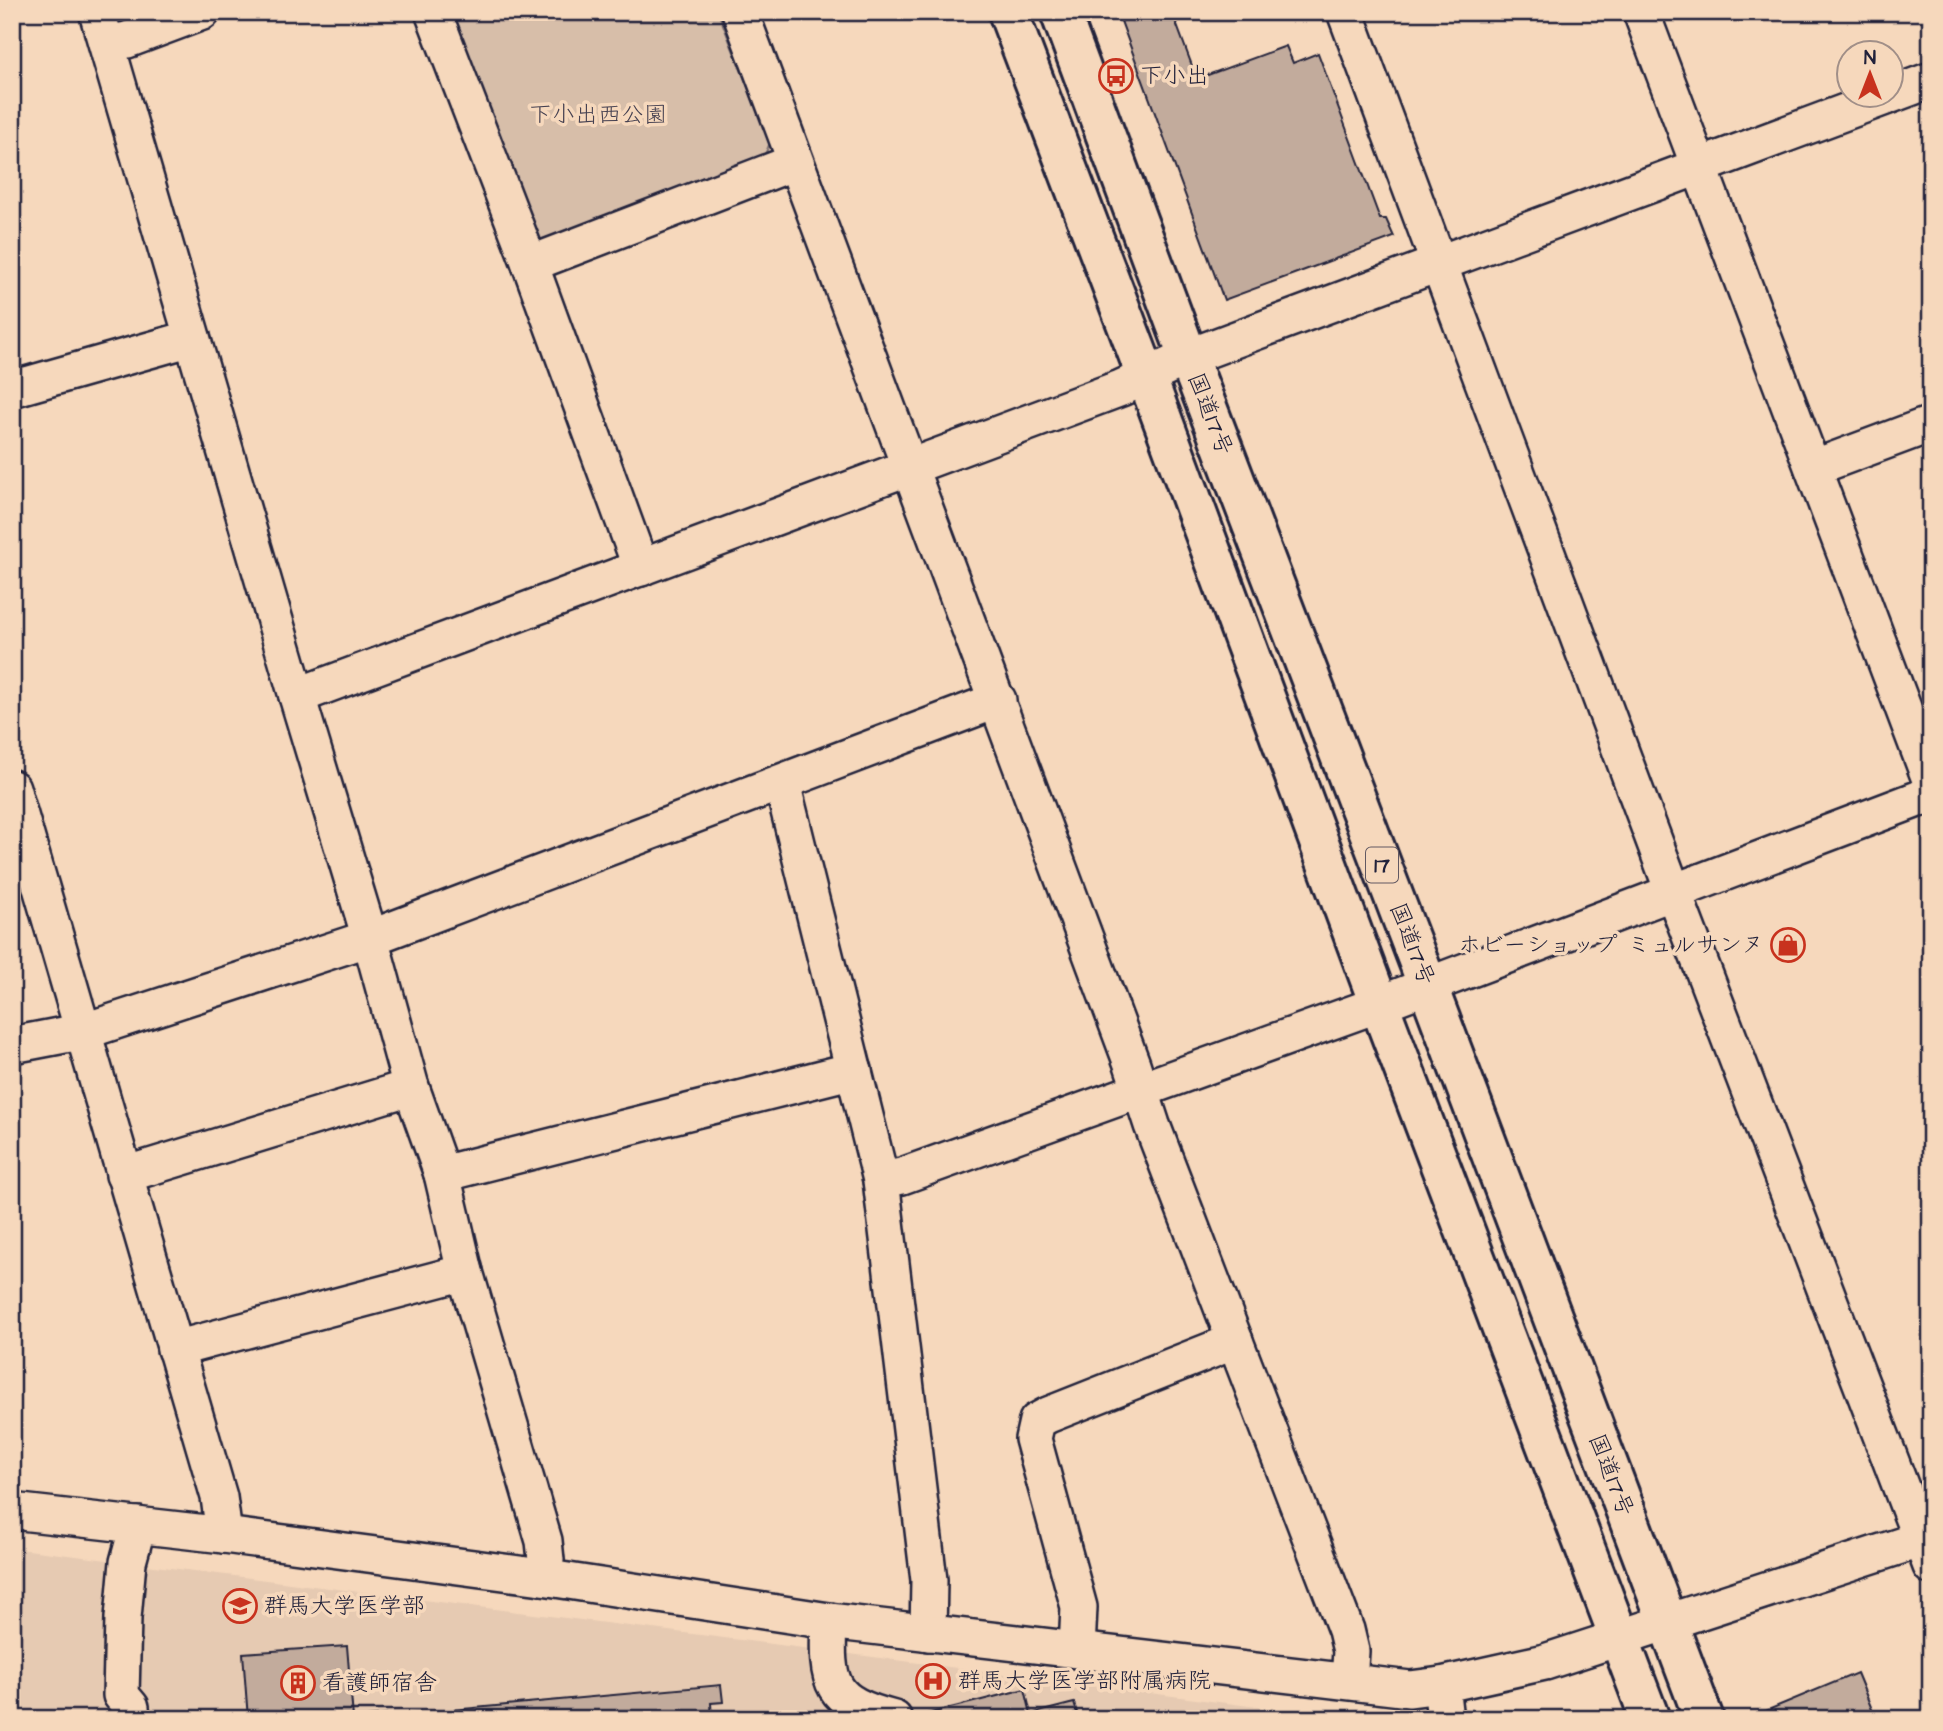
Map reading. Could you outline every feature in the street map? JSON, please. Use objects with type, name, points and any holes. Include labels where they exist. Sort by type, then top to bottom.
[{"type":"highway","name":"国道17号","points":[[1008,12],[1650,1719]]},
{"type":"highway","name":"国道17号","points":[[1060,12],[1703,1719]]},
{"type":"street","points":[[102,28],[127,40],[202,12]]},
{"type":"street","points":[[433,12],[530,264],[641,568]]},
{"type":"street","points":[[740,12],[998,700],[1140,1090],[1346,1630],[1351,1651],[1349,1681]]},
{"type":"street","points":[[12,1511],[224,1535],[542,1577],[829,1621],[1410,1689],[1443,1702],[1545,1662],[1619,1637],[1927,1547],[1674,894],[1345,12]]},
{"type":"street","points":[[1641,12],[1931,782]]},
{"type":"street","points":[[102,28],[370,938],[411,1087],[442,1174],[465,1272],[544,1541],[546,1560],[542,1577]]},
{"type":"street","points":[[297,696],[1147,378],[1188,357],[1931,80]]},
{"type":"street","points":[[530,264],[795,162]]},
{"type":"street","points":[[12,388],[192,338]]},
{"type":"street","points":[[1813,468],[1931,424]]},
{"type":"street","points":[[12,1045],[85,1031],[370,938],[998,700]]},
{"type":"street","points":[[782,783],[881,1180],[929,1580],[928,1633]]},
{"type":"street","points":[[12,788],[219,1497],[224,1535]]},
{"type":"street","points":[[881,1180],[902,1177],[1379,1004],[1931,794]]},
{"type":"street","points":[[442,1174],[854,1070]]},
{"type":"street","points":[[124,1175],[411,1087]]},
{"type":"street","points":[[175,1349],[465,1272]]},
{"type":"street","points":[[1077,1650],[1079,1607],[1032,1439],[1037,1421],[1235,1341]]},
{"type":"street","points":[[132,1719],[131,1707],[121,1695],[123,1618],[128,1562],[138,1525]]},
{"type":"street","points":[[829,1621],[828,1671],[841,1698],[868,1712],[894,1719]]},
{"type":"shaded area","name":"群馬大学医学部","points":[[12,1548],[827,1651],[1349,1719],[12,1719]]},
{"type":"green space","name":"下小出西公園","points":[[453,12],[718,12],[770,143],[763,159],[538,245]]},
{"type":"building","points":[[1146,12],[1172,12],[1197,79],[1286,46],[1293,63],[1318,53],[1380,219],[1386,219],[1394,237],[1224,300],[1121,21]]},
{"type":"building","name":"看護師宿舎","points":[[347,1646],[353,1718],[419,1713],[420,1719],[248,1719],[243,1653]]},
{"type":"building","points":[[1857,1673],[1876,1719],[1757,1719],[1756,1715]]},
{"type":"building","name":"看護師宿舎","points":[[721,1685],[723,1702],[711,1703],[712,1719],[454,1719],[453,1710]]},
{"type":"building","points":[[1025,1689],[1031,1714],[1074,1703],[1079,1719],[907,1719]]},
{"type":"place","name":"下小出","points":[[1116,76]]},
{"type":"place","name":"ホビーショップ ミュルサンヌ","points":[[1788,945]]},
{"type":"place","name":"群馬大学医学部","points":[[240,1606]]},
{"type":"place","name":"群馬大学医学部附属病院","points":[[933,1681]]},
{"type":"place","name":"看護師宿舎","points":[[298,1683]]}]
